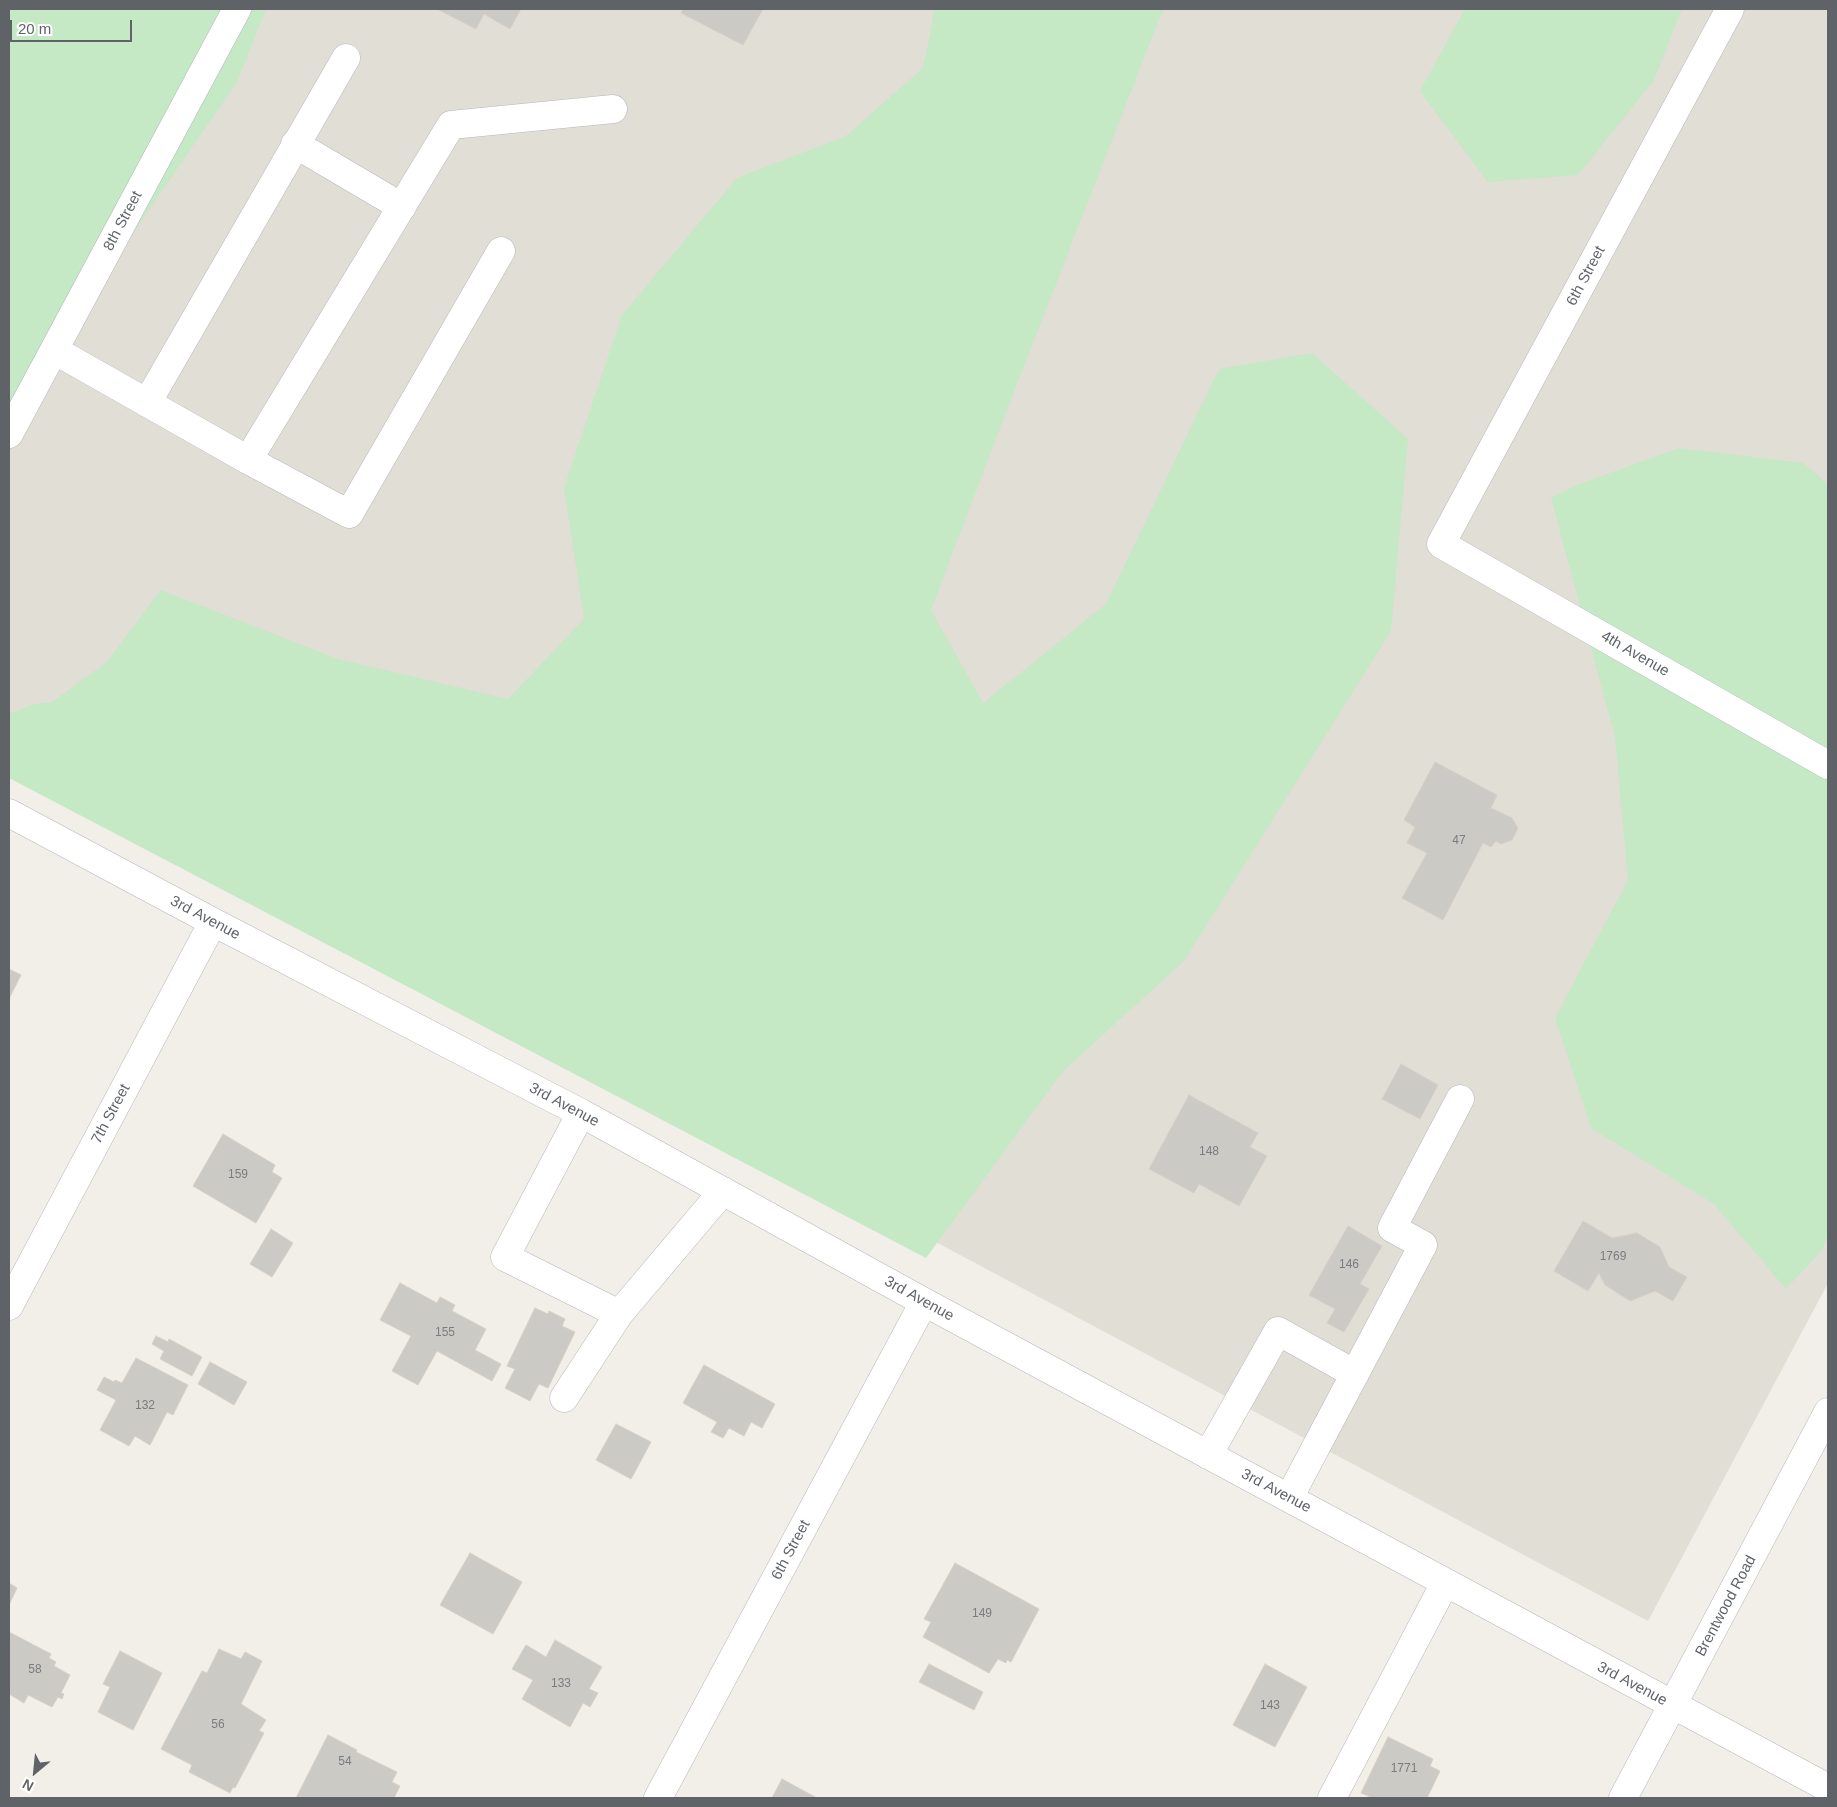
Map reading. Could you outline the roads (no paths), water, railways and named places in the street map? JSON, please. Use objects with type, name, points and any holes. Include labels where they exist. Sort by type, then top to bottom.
[{"type":"street","name":"8th Street","points":[[9,434],[237,9]]},
{"type":"street","name":"6th Street","points":[[1441,544],[1730,9]]},
{"type":"street","points":[[147,403],[346,58]]},
{"type":"street","points":[[248,460],[451,126],[613,110]]},
{"type":"street","points":[[295,144],[402,207]]},
{"type":"street","points":[[54,350],[248,460],[349,514],[502,251]]},
{"type":"street","name":"4th Avenue","points":[[1441,544],[1828,765]]},
{"type":"street","name":"3rd Avenue","points":[[9,813],[213,922],[581,1113],[924,1302],[1828,1788]]},
{"type":"street","name":"7th Street","points":[[9,1306],[213,922]]},
{"type":"street","points":[[1289,1498],[1424,1245],[1392,1228],[1460,1099]]},
{"type":"street","points":[[581,1113],[505,1257],[619,1314]]},
{"type":"street","points":[[564,1398],[619,1314],[723,1191]]},
{"type":"street","name":"6th Street","points":[[658,1798],[924,1302]]},
{"type":"street","points":[[1208,1455],[1278,1331],[1355,1374]]},
{"type":"street","name":"Brentwood Road","points":[[1623,1798],[1828,1412]]},
{"type":"street","points":[[1332,1798],[1445,1583]]}]
